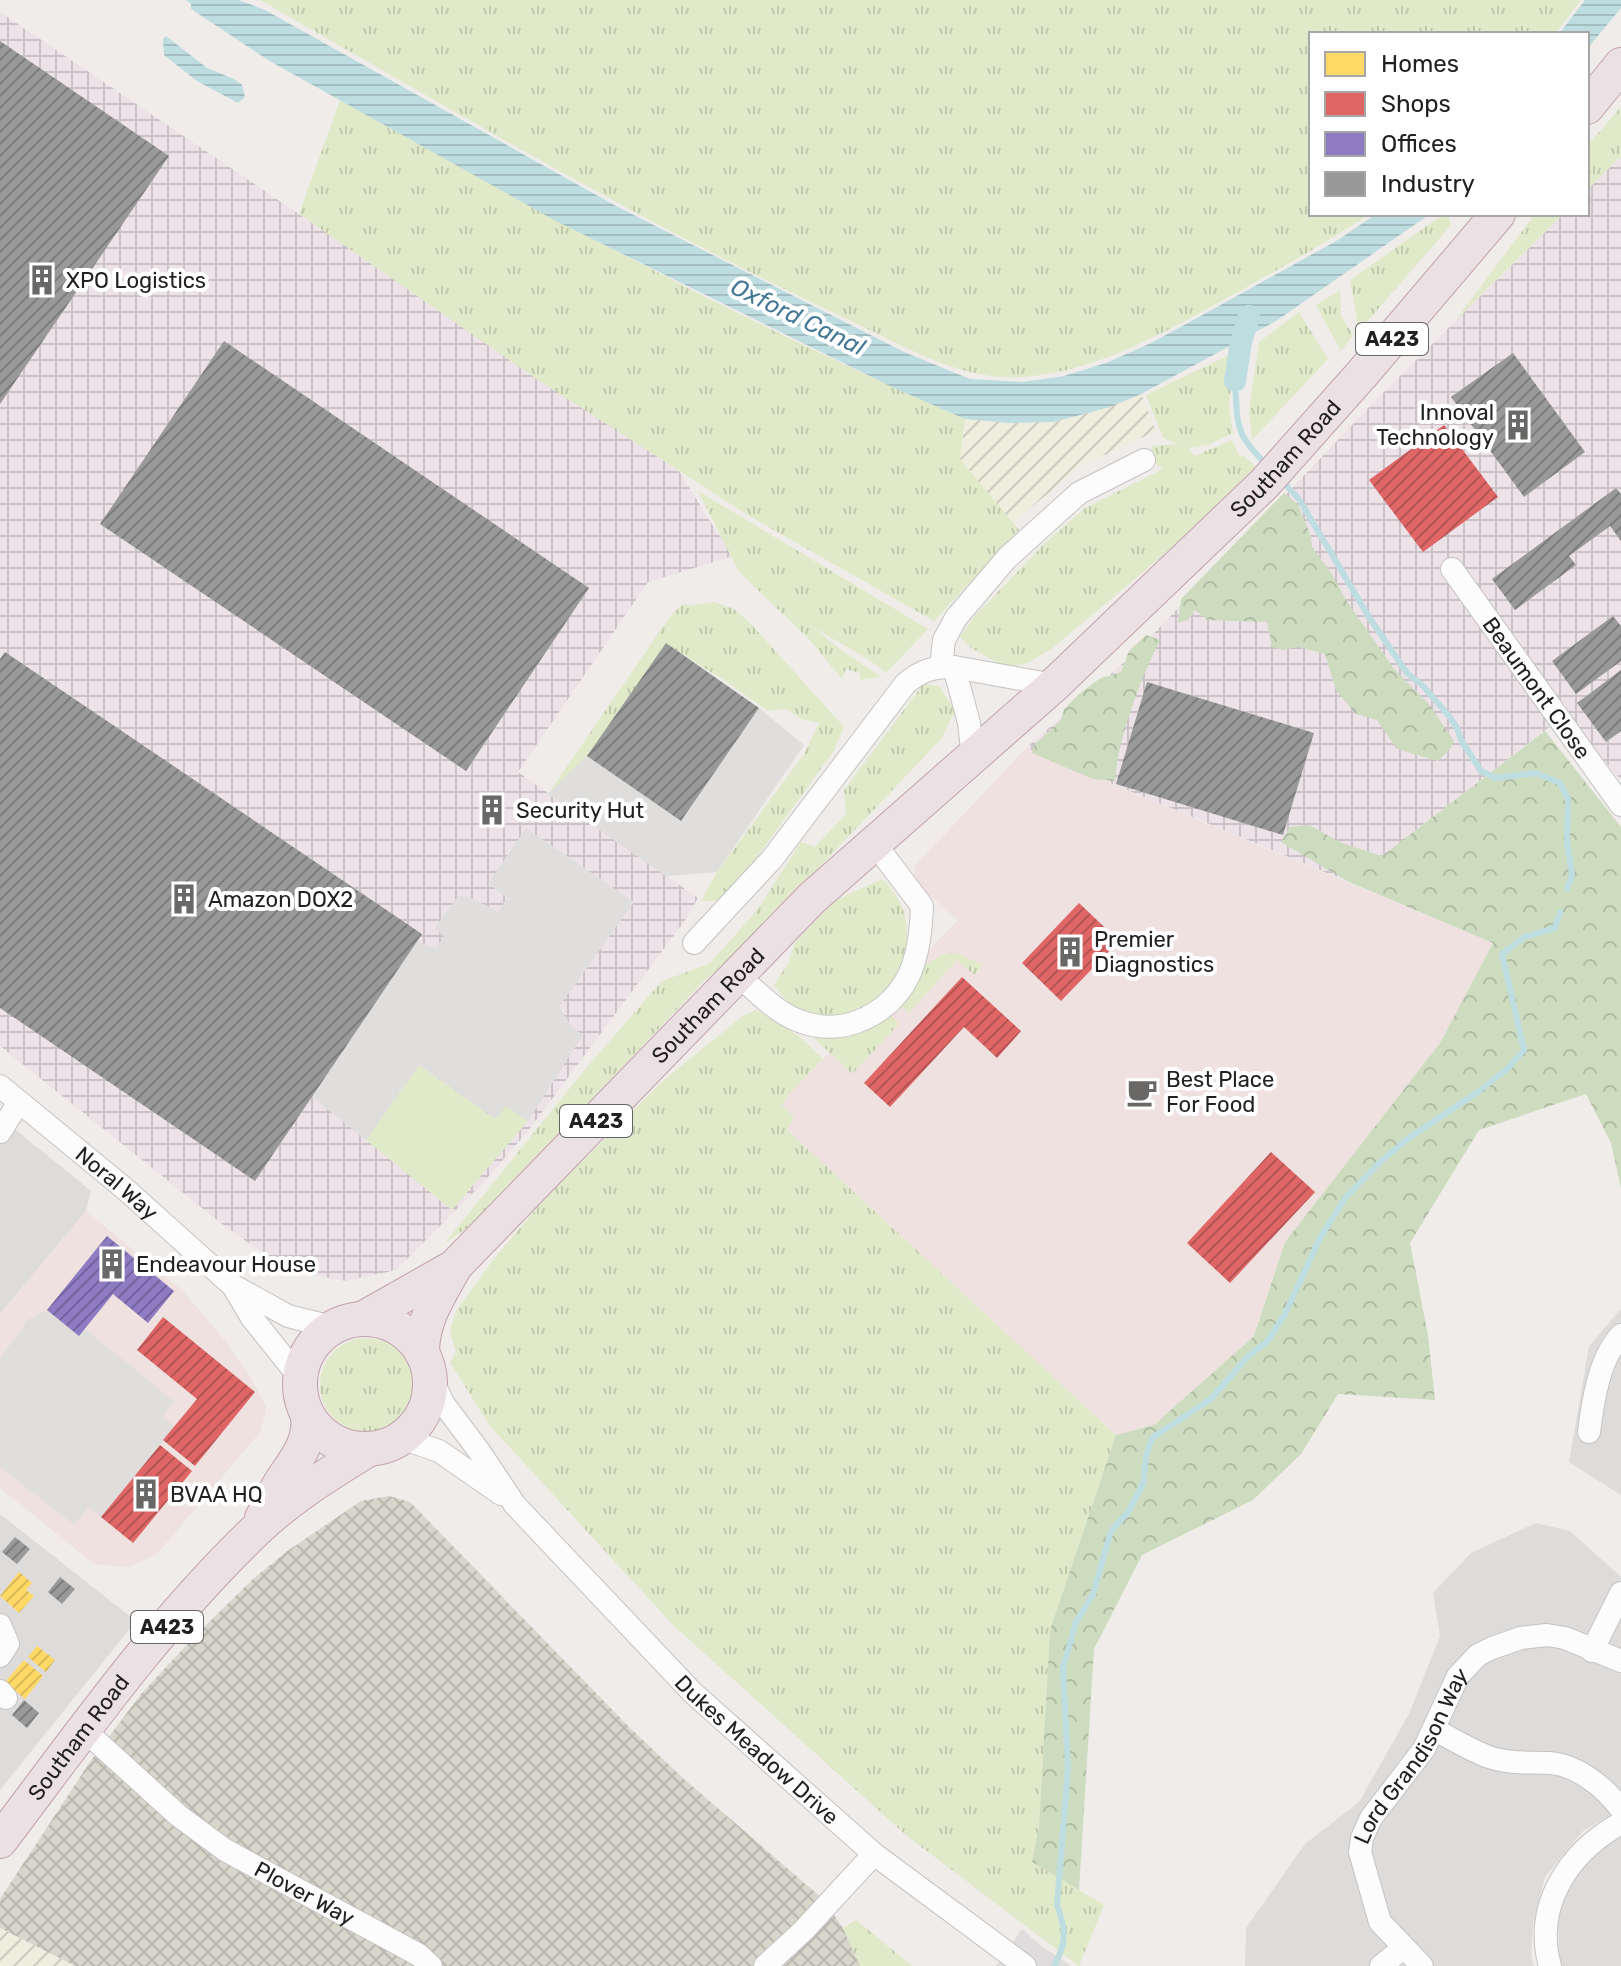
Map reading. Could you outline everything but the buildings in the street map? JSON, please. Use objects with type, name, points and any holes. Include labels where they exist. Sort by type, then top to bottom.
[{"type":"highway","points":[[1589,105],[1621,65]]},
{"type":"highway","name":"Southam Road","points":[[426,1363],[422,1333],[454,1267],[812,898],[1054,685],[1274,474],[1496,216]]},
{"type":"highway","name":"Southam Road","points":[[348,1323],[454,1267]]},
{"type":"highway","points":[[381,1320],[398,1327],[411,1338],[426,1363],[430,1393],[425,1411],[415,1426],[386,1446],[351,1448],[334,1441],[319,1430],[308,1416],[301,1398],[300,1378],[305,1358],[316,1341],[348,1323],[381,1320]]},
{"type":"highway","name":"Southam Road","points":[[257,1529],[302,1451],[309,1426],[308,1416]]},
{"type":"highway","name":"Southam Road","points":[[0,1841],[181,1610],[257,1529],[335,1470],[369,1449]]},
{"type":"street","points":[[973,757],[969,723],[947,666],[944,640],[956,618],[1007,558],[1079,493],[1144,460]]},
{"type":"street","name":"Beaumont Close","points":[[1452,569],[1621,805]]},
{"type":"street","points":[[694,943],[772,859],[906,683],[927,670],[947,666],[1054,685]]},
{"type":"street","points":[[737,974],[782,1012],[802,1022],[825,1027],[860,1023],[888,1003],[909,975],[920,941],[922,906],[875,844]]},
{"type":"street","name":"Noral Way","points":[[0,1086],[124,1188],[232,1285],[288,1316],[348,1323]]},
{"type":"street","points":[[0,1132],[19,1102]]},
{"type":"street","name":"Noral Way","points":[[232,1285],[252,1318],[300,1378]]},
{"type":"street","points":[[1589,1432],[1593,1400],[1621,1335]]},
{"type":"street","name":"Dukes Meadow Drive","points":[[426,1363],[443,1403],[515,1505],[693,1693],[874,1854],[1025,1966]]},
{"type":"street","name":"Dukes Meadow Drive","points":[[401,1438],[439,1451],[515,1505]]},
{"type":"street","points":[[1592,1651],[1621,1593]]},
{"type":"street","points":[[0,1625],[8,1644],[0,1656]]},
{"type":"street","name":"Lord Grandison Way","points":[[1422,1966],[1380,1922],[1360,1852],[1362,1838],[1371,1818],[1412,1765],[1434,1729],[1458,1676],[1478,1655],[1492,1648],[1521,1638],[1547,1635],[1565,1638],[1621,1661]]},
{"type":"street","points":[[1434,1729],[1491,1758],[1555,1764],[1580,1772],[1621,1809]]},
{"type":"street","name":"Plover Way","points":[[84,1730],[179,1816],[225,1850],[419,1955],[431,1966]]},
{"type":"street","points":[[1550,1966],[1545,1925],[1555,1890],[1584,1849],[1621,1823]]},
{"type":"street","points":[[765,1966],[803,1931],[874,1854]]},
{"type":"street","points":[[1381,1966],[1403,1948]]},
{"type":"shaded area","points":[[0,12],[679,471],[718,534],[740,554],[648,582],[518,772],[698,898],[686,919],[528,1131],[483,1183],[396,1270],[346,1281],[288,1271],[222,1224],[0,1046]]},
{"type":"shaded area","points":[[1621,156],[1621,780],[1565,715],[1349,882],[1026,748],[1138,650],[1374,402],[1561,216],[1589,216],[1589,188]]},
{"type":"shaded area","points":[[1141,394],[1156,431],[1079,467],[1013,523],[960,459],[965,419],[1009,423],[1054,422],[1110,407]]},
{"type":"shaded area","points":[[759,708],[804,745],[717,872],[666,876],[548,794],[587,756],[681,821]]},
{"type":"shaded area","points":[[1026,748],[1493,943],[1440,1043],[1285,1242],[1254,1336],[1154,1425],[1116,1435],[787,1130],[793,1117],[782,1106],[789,1094],[958,920],[913,881],[916,865]]},
{"type":"shaded area","points":[[526,828],[634,902],[559,1007],[572,1027],[583,1035],[528,1121],[506,1106],[496,1119],[419,1065],[366,1140],[312,1097],[417,941],[435,949],[444,936],[435,928],[458,896],[470,897],[498,912],[507,898],[513,902],[488,884]]},
{"type":"shaded area","points":[[0,1117],[91,1191],[86,1211],[0,1314]]},
{"type":"shaded area","points":[[86,1211],[184,1292],[226,1342],[251,1378],[266,1407],[261,1431],[156,1555],[128,1567],[94,1564],[0,1488],[0,1314]]},
{"type":"shaded area","points":[[1621,1309],[1621,1495],[1569,1462],[1589,1346]]},
{"type":"shaded area","points":[[47,1310],[79,1336],[85,1329],[174,1401],[163,1416],[174,1426],[160,1445],[101,1517],[88,1507],[74,1525],[0,1467],[0,1357],[26,1321]]},
{"type":"shaded area","points":[[389,1496],[410,1502],[630,1728],[685,1780],[823,1899],[843,1928],[860,1966],[75,1966],[0,1928],[0,1899],[92,1759],[142,1693],[253,1579],[286,1552],[361,1501]]},
{"type":"shaded area","points":[[0,1514],[136,1621],[0,1790]]},
{"type":"shaded area","points":[[1536,1523],[1570,1531],[1621,1577],[1621,1809],[1583,1831],[1545,1877],[1533,1924],[1531,1956],[1534,1966],[1245,1966],[1246,1928],[1305,1844],[1359,1802],[1409,1714],[1440,1636],[1433,1593],[1471,1553]]},
{"type":"shaded area","points":[[1621,1834],[1621,1966],[1559,1966],[1558,1910],[1583,1864]]},
{"type":"shaded area","points":[[0,1928],[75,1966],[0,1966]]},
{"type":"green space","points":[[260,0],[1581,0],[1557,32],[1309,32],[1309,216],[1367,216],[1253,284],[1133,347],[1080,367],[1052,373],[1023,377],[977,374],[910,350],[697,245],[550,166]]},
{"type":"green space","points":[[340,100],[648,268],[806,346],[965,419],[960,459],[1019,530],[934,621],[751,517],[538,380],[299,214]]},
{"type":"green space","points":[[1621,107],[1621,156],[1589,188],[1589,144]]},
{"type":"green space","points":[[1441,216],[1449,216],[1451,225],[1359,331],[1350,280]]},
{"type":"green space","points":[[1534,216],[1561,216],[1455,321]]},
{"type":"green space","points":[[1340,290],[1341,316],[1353,335],[1341,351],[1316,305]]},
{"type":"green space","points":[[1299,312],[1328,359],[1252,440],[1249,410],[1259,342]]},
{"type":"green space","points":[[1235,352],[1229,406],[1233,433],[1208,445],[1189,448],[1194,456],[1232,440],[1240,457],[1243,455],[1257,468],[1169,550],[1054,647],[1028,663],[1005,667],[971,648],[960,637],[973,618],[1045,543],[1085,508],[1163,469],[1156,464],[1151,446],[1178,444],[1163,438],[1146,395]]},
{"type":"green space","points":[[698,491],[928,629],[886,673],[814,627],[881,677],[860,680],[860,673],[846,669],[842,679],[808,638],[739,572]]},
{"type":"green space","points":[[1284,493],[1298,505],[1311,536],[1312,547],[1346,600],[1394,669],[1429,704],[1454,741],[1438,761],[1397,749],[1377,720],[1356,714],[1336,690],[1325,654],[1299,647],[1282,650],[1272,647],[1267,622],[1208,620],[1195,610],[1188,620],[1178,623],[1181,599]]},
{"type":"green space","points":[[714,602],[734,609],[752,625],[844,727],[833,752],[725,901],[701,901],[717,872],[804,754],[819,723],[801,719],[787,709],[768,711],[666,644],[588,759],[666,876],[548,794],[671,615],[683,604],[690,606]]},
{"type":"green space","points":[[1146,635],[1160,640],[1131,709],[1115,781],[1093,779],[1032,753],[1033,746],[1061,720],[1064,709],[1078,695],[1099,679],[1121,672],[1129,651]]},
{"type":"green space","points":[[924,683],[940,687],[955,711],[941,739],[736,955],[705,980],[474,1223],[444,1244],[587,1067],[662,981],[709,964],[755,913],[801,842],[815,847],[846,814],[844,790]]},
{"type":"green space","points":[[1545,731],[1621,827],[1621,1188],[1611,1143],[1586,1094],[1479,1130],[1410,1243],[1428,1335],[1435,1400],[1338,1394],[1301,1454],[1253,1500],[1142,1555],[1094,1649],[1079,1890],[1032,1862],[1039,1827],[1050,1630],[1116,1435],[1154,1425],[1254,1336],[1285,1242],[1440,1043],[1493,943],[1349,882],[1281,842],[1290,827],[1309,825],[1342,843],[1382,856]]},
{"type":"green space","points":[[882,879],[902,908],[907,939],[899,969],[881,994],[857,1012],[829,1018],[800,1010],[774,985],[789,962],[794,944],[834,901]]},
{"type":"green space","points":[[956,953],[983,965],[974,975],[957,960],[909,1013],[898,1003],[919,966],[943,955]]},
{"type":"green space","points":[[757,1010],[800,1037],[823,1059],[789,1094],[782,1106],[794,1117],[787,1130],[1116,1435],[1050,1630],[1039,1827],[1032,1862],[1104,1905],[1079,1966],[907,1836],[674,1626],[491,1427],[450,1363],[456,1352],[450,1332],[456,1311],[493,1260],[549,1194],[665,1079],[744,1015]]},
{"type":"green space","points":[[889,1013],[899,1024],[852,1074],[814,1038],[817,1035]]},
{"type":"green space","points":[[419,1065],[495,1119],[506,1105],[528,1121],[452,1210],[366,1140]]},
{"type":"green space","points":[[367,1338],[385,1342],[400,1352],[410,1367],[414,1385],[410,1403],[400,1418],[385,1428],[367,1432],[349,1428],[334,1418],[324,1403],[320,1385],[324,1367],[334,1352],[349,1342]]},
{"type":"green space","points":[[856,1920],[913,1966],[860,1966],[843,1928]]},
{"type":"water","name":"Oxford Canal","points":[[186,0],[239,0],[265,10],[616,206],[904,352],[970,379],[1023,382],[1064,376],[1106,363],[1151,343],[1217,307],[1338,240],[1373,216],[1427,216],[1276,321],[1141,394],[1110,407],[1054,422],[1009,423],[965,419],[892,387],[556,221],[268,60],[191,9],[191,4]]},
{"type":"water","points":[[1585,0],[1621,0],[1621,8],[1589,47],[1589,32],[1561,32]]},
{"type":"water","points":[[166,36],[207,68],[242,85],[245,97],[238,103],[197,81],[164,55],[163,39]]},
{"type":"pier","points":[[1022,1929],[1040,1945],[1071,1966],[996,1966]]},
{"type":"waterway","points":[[1235,381],[1249,316]]},
{"type":"waterway","points":[[1235,381],[1236,408],[1243,436],[1268,466]]},
{"type":"waterway","points":[[1281,480],[1299,499],[1369,617],[1407,673],[1449,716],[1481,771],[1496,778],[1536,773],[1560,783],[1568,799],[1567,842],[1572,875],[1567,889]]},
{"type":"waterway","points":[[1054,1966],[1064,1936],[1057,1905],[1068,1769],[1063,1668],[1076,1622],[1093,1594],[1111,1531],[1128,1512],[1143,1484],[1146,1456],[1152,1438],[1211,1399],[1249,1355],[1267,1342],[1285,1314],[1320,1238],[1346,1197],[1410,1137],[1479,1091],[1507,1069],[1524,1050],[1502,954],[1524,937],[1555,928],[1560,912]]},
{"type":"place","name":"XPO Logistics","points":[[42,280]]},
{"type":"place","name":"Innoval Technology","points":[[1518,425]]},
{"type":"place","name":"Security Hut","points":[[492,810]]},
{"type":"place","name":"Amazon DOX2","points":[[184,899]]},
{"type":"place","name":"Premier Diagnostics","points":[[1070,952]]},
{"type":"place","name":"Best Place For Food","points":[[1142,1092]]},
{"type":"place","name":"Endeavour House","points":[[112,1264]]},
{"type":"place","name":"BVAA HQ","points":[[146,1494]]}]
